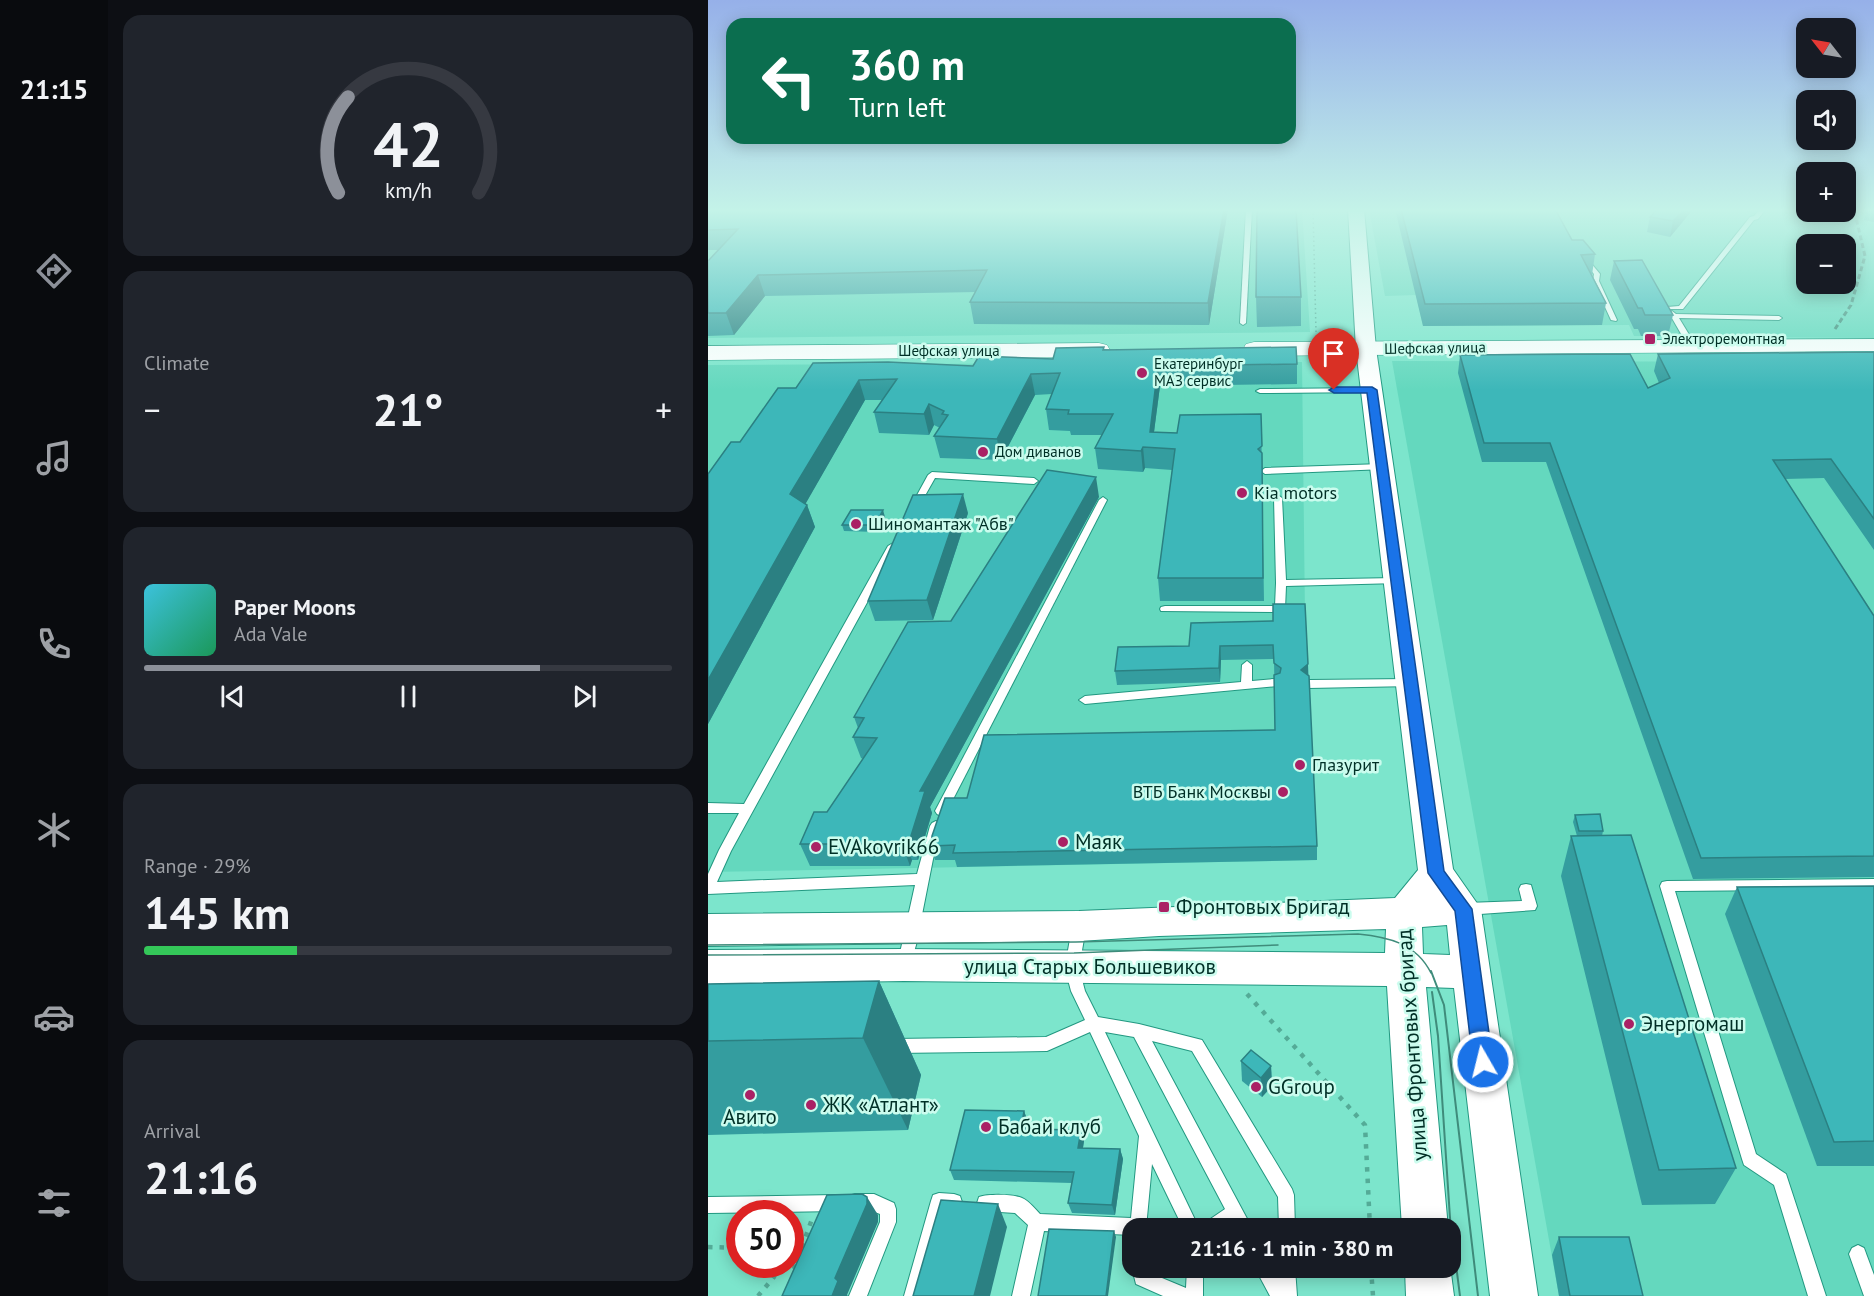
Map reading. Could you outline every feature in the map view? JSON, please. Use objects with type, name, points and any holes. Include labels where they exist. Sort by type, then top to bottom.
[{"type":"main road","points":[[1360,269],[1366,349],[1436,873],[1463,909],[1514,1296]]},
{"type":"main road","name":"Шефская улица","points":[[1230,350],[1874,345]]},
{"type":"main road","name":"Шефская улица","points":[[708,353],[1124,350]]},
{"type":"main road","name":"улица Фронтовых бригад","points":[[1424,1218],[1404,972],[1405,912],[1436,873]]},
{"type":"main road","name":"улица Старых Большевиков","points":[[708,930],[1079,926],[1463,909]]},
{"type":"main road","name":"улица Старых Большевиков","points":[[708,967],[904,965],[1072,968],[1337,968],[1404,972],[1471,972]]},
{"type":"main road","points":[[1429,1278],[1430,1296]]},
{"type":"lane","points":[[1243,323],[1246,269]]},
{"type":"lane","points":[[1594,269],[1597,274],[1596,281],[1614,320]]},
{"type":"lane","points":[[1669,308],[1681,308],[1711,269]]},
{"type":"lane","points":[[1664,299],[1692,346]]},
{"type":"lane","points":[[1674,316],[1779,318]]},
{"type":"lane","points":[[1260,391],[1372,390]]},
{"type":"lane","points":[[1265,471],[1382,468]]},
{"type":"lane","points":[[911,514],[932,475],[1034,481]]},
{"type":"lane","points":[[1165,609],[1280,609],[1278,498]]},
{"type":"lane","points":[[904,965],[924,879],[928,850],[943,805],[1103,500]]},
{"type":"lane","points":[[900,534],[747,809],[708,888],[924,879]]},
{"type":"lane","points":[[1281,583],[1398,581]]},
{"type":"lane","points":[[1246,685],[1247,665]]},
{"type":"lane","points":[[1084,700],[1274,683]]},
{"type":"lane","points":[[1308,684],[1411,683]]},
{"type":"lane","points":[[708,808],[747,809]]},
{"type":"lane","points":[[1817,1296],[1780,1180],[1750,1159],[1667,886],[1874,884]]},
{"type":"lane","points":[[1463,909],[1530,906],[1526,889]]},
{"type":"lane","points":[[1079,926],[1072,968],[1078,991],[1186,1218]]},
{"type":"lane","points":[[883,1046],[1047,1044],[1095,1023],[1197,1045],[1286,1195],[1287,1218]]},
{"type":"lane","points":[[1139,1031],[1238,1218]]},
{"type":"lane","points":[[1138,1218],[1147,1134]]},
{"type":"lane","points":[[913,1296],[939,1201],[1019,1205],[1037,1222],[1122,1227]]},
{"type":"lane","points":[[708,1205],[874,1202],[888,1209],[888,1222],[858,1296]]},
{"type":"lane","points":[[1226,1218],[1235,1212]]},
{"type":"lane","points":[[1021,1296],[1037,1222]]},
{"type":"lane","points":[[1858,1254],[1873,1296]]},
{"type":"lane","points":[[1142,1278],[1184,1296]]},
{"type":"lane","points":[[1194,1296],[1195,1278]]},
{"type":"lane","points":[[1270,1278],[1280,1296]]},
{"type":"lane","points":[[1287,1278],[1288,1296]]},
{"type":"path","points":[[1314,269],[1316,340]]},
{"type":"path","points":[[1244,990],[1365,1125],[1370,1218]]},
{"type":"path","points":[[804,1242],[818,1203]]},
{"type":"path","points":[[708,1247],[726,1248]]},
{"type":"path","points":[[758,1296],[773,1278]]},
{"type":"path","points":[[1372,1278],[1373,1296]]},
{"type":"shaded area","points":[[708,269],[1306,269],[1310,332],[708,338]]},
{"type":"shaded area","points":[[1380,269],[1796,269],[1796,294],[1856,294],[1856,269],[1874,269],[1874,338],[1634,336],[1629,325],[1423,326],[1416,295],[1385,296]]},
{"type":"shaded area","points":[[1392,361],[1874,362],[1874,1296],[1559,1296]]},
{"type":"shaded area","points":[[1302,362],[1305,617],[1317,860],[708,872],[708,365]]},
{"type":"building","points":[[708,269],[1214,269],[1208,303],[970,302],[987,270],[758,275],[726,313],[708,313]]},
{"type":"building","points":[[1256,269],[1299,269],[1301,297],[1256,297]]},
{"type":"building","points":[[1416,269],[1589,269],[1606,303],[1425,304]]},
{"type":"building","points":[[1618,269],[1647,269],[1673,315],[1645,315],[1642,308],[1638,308]]},
{"type":"building","points":[[1104,347],[1103,350],[1296,347],[1297,364],[1158,366],[1150,432],[1177,433],[1180,415],[1261,414],[1262,446],[1258,449],[1262,453],[1263,578],[1158,578],[1175,449],[1143,447],[1141,451],[1095,448],[1113,414],[1068,414],[1069,410],[1046,409],[1060,373],[1031,374],[997,439],[934,436],[948,415],[942,414],[944,411],[929,404],[924,414],[874,412],[897,379],[859,380],[790,494],[807,505],[708,680],[708,474],[731,442],[740,442],[778,388],[796,388],[813,363],[888,362],[973,366],[979,356],[1053,359],[1056,348]]},
{"type":"building","points":[[1874,352],[1874,519],[1831,459],[1773,460],[1874,616],[1874,856],[1701,858],[1550,443],[1484,443],[1460,355],[1630,354],[1648,388],[1670,378],[1658,354]]},
{"type":"building","points":[[1047,470],[1096,477],[920,791],[925,791],[910,839],[904,839],[902,844],[800,844],[814,812],[827,812],[877,738],[853,737],[864,718],[854,717],[908,622],[951,621]]},
{"type":"building","points":[[963,494],[927,600],[868,601],[913,495]]},
{"type":"building","points":[[851,510],[883,510],[875,525],[842,525]]},
{"type":"building","points":[[1273,604],[1305,604],[1308,664],[1301,670],[1309,676],[1317,846],[953,853],[955,845],[931,846],[932,836],[945,798],[967,798],[984,735],[1275,730],[1274,675],[1280,673],[1281,668],[1274,663],[1273,645],[1220,646],[1219,668],[1115,671],[1118,647],[1189,646],[1191,623],[1273,621]]},
{"type":"building","points":[[1600,814],[1603,831],[1579,831],[1575,815]]},
{"type":"building","points":[[1631,835],[1736,1168],[1659,1170],[1571,836]]},
{"type":"building","points":[[1874,886],[1874,1141],[1834,1142],[1737,887]]},
{"type":"building","points":[[879,981],[863,1038],[708,1041],[708,984]]},
{"type":"building","points":[[1251,1050],[1271,1066],[1261,1078],[1241,1061]]},
{"type":"building","points":[[965,1110],[1024,1111],[1021,1129],[1081,1130],[1078,1148],[1120,1149],[1112,1205],[1068,1203],[1074,1172],[950,1170]]},
{"type":"building","points":[[862,1194],[867,1197],[867,1204],[835,1278],[838,1281],[832,1296],[782,1296],[790,1278],[804,1278],[804,1247],[827,1195]]},
{"type":"building","points":[[941,1200],[998,1204],[974,1296],[913,1296]]},
{"type":"building","points":[[1049,1229],[1114,1231],[1106,1296],[1038,1296]]},
{"type":"building","points":[[1559,1237],[1629,1237],[1643,1296],[1570,1296]]},
{"type":"tram line","points":[[708,945],[1076,942],[1358,934],[1400,943],[1417,955],[1431,973]]},
{"type":"tram line","points":[[708,955],[1074,953],[1278,945]]},
{"type":"tram line","points":[[1431,971],[1444,1005],[1478,1296]]},
{"type":"tram line","points":[[1432,992],[1438,1036],[1450,1218],[1460,1296]]},
{"type":"railway","points":[[1835,329],[1851,305],[1861,269]]},
{"type":"place","name":"Электроремонтная","points":[[1650,339]]},
{"type":"place","name":"Екатеринбург МАЗ сервис","points":[[1142,373]]},
{"type":"place","name":"Дом диванов","points":[[983,452]]},
{"type":"place","name":"Kia motors","points":[[1242,493]]},
{"type":"place","name":"Шиномантаж \"Абв\"","points":[[856,524]]},
{"type":"place","name":"Глазурит","points":[[1300,765]]},
{"type":"place","name":"ВТБ Банк Москвы","points":[[1283,792]]},
{"type":"place","name":"Маяк","points":[[1063,842]]},
{"type":"place","name":"EVAkovrik66","points":[[816,847]]},
{"type":"place","name":"Фронтовых Бригад","points":[[1164,907]]},
{"type":"place","name":"Энергомаш","points":[[1629,1024]]},
{"type":"place","name":"GGroup","points":[[1256,1087]]},
{"type":"place","name":"Авито","points":[[750,1095]]},
{"type":"place","name":"ЖК «Атлант»","points":[[811,1105]]},
{"type":"place","name":"Бабай клуб","points":[[986,1127]]},
{"type":"route","points":[[1334,390],[1372,390],[1436,873],[1463,909],[1483,1062]]}]
